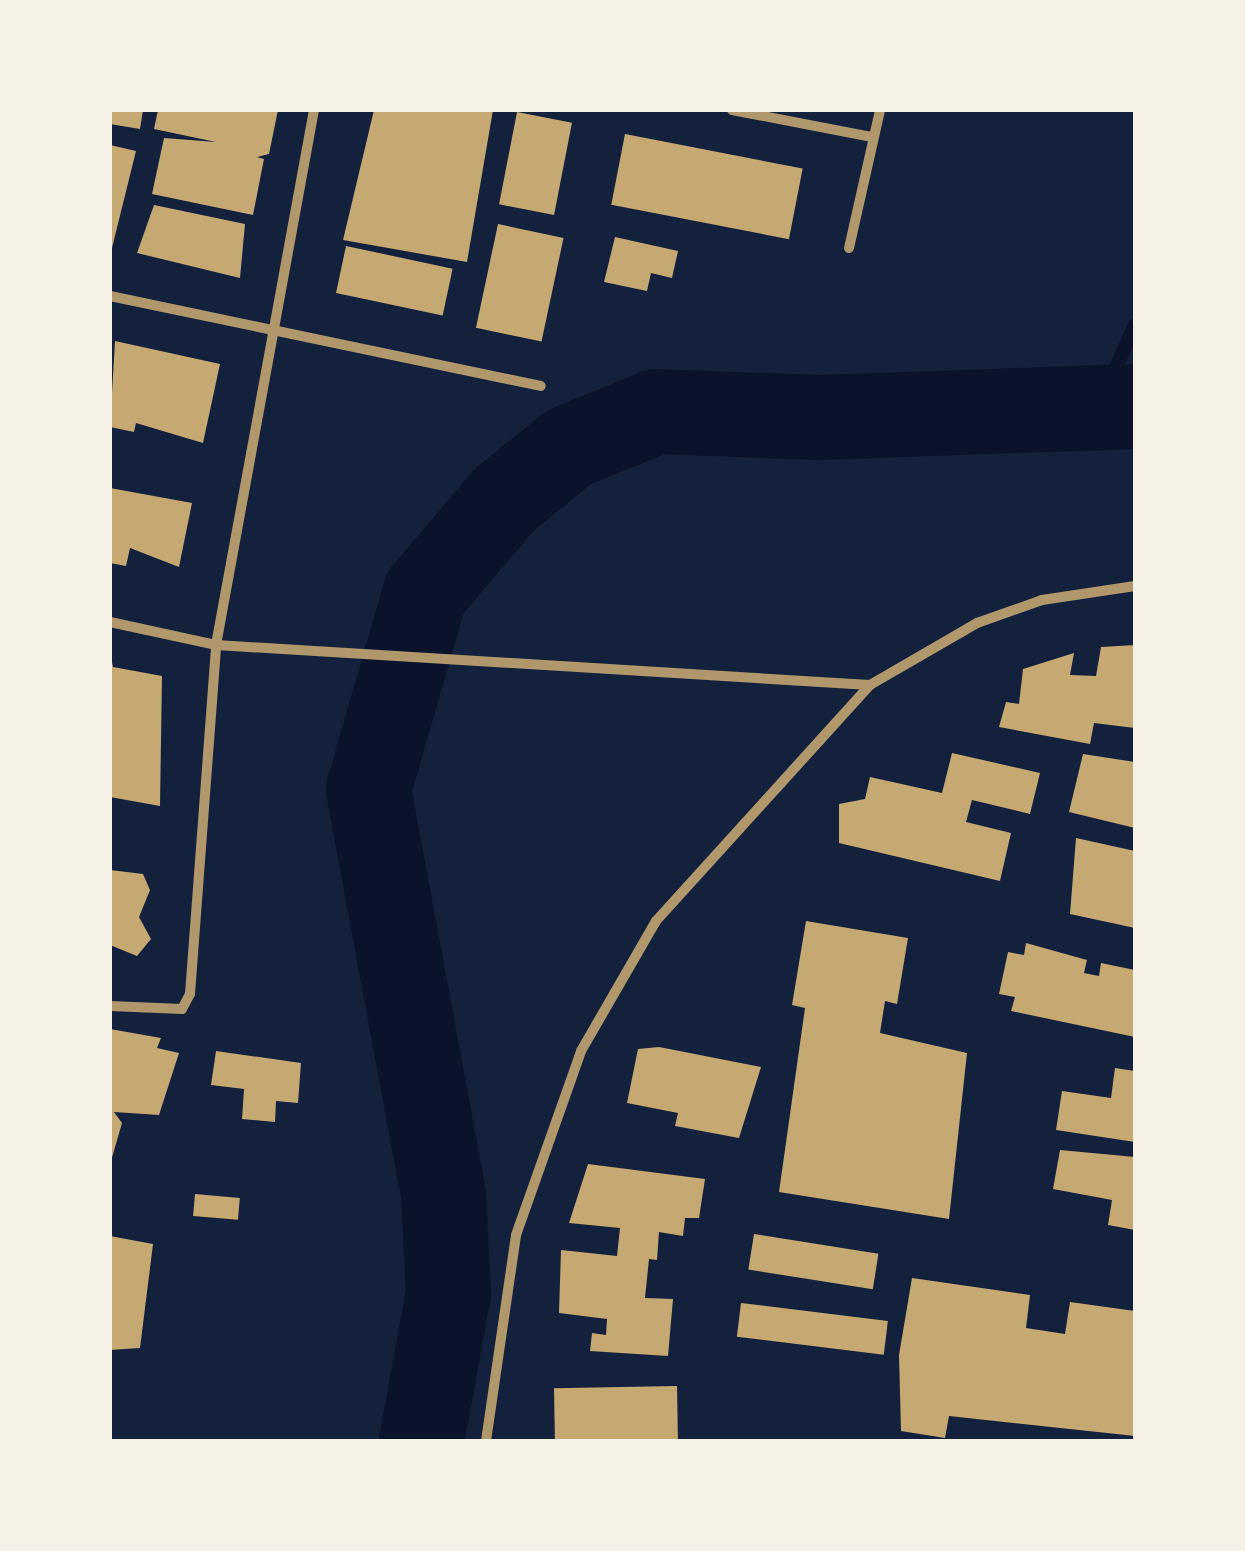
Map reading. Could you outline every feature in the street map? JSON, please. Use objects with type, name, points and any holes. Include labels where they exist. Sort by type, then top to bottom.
[{"type":"street","points":[[110,1006],[182,1009],[216,645],[314,110]]},
{"type":"street","points":[[732,110],[872,138]]},
{"type":"street","points":[[849,248],[880,110]]},
{"type":"street","points":[[110,296],[542,386]]},
{"type":"street","points":[[486,1441],[516,1234],[615,982],[656,920],[870,685],[977,623],[1042,600],[1135,586]]},
{"type":"street","points":[[110,622],[216,645],[870,685]]},
{"type":"building","points":[[110,110],[143,110],[140,129],[110,124]]},
{"type":"building","points":[[158,110],[278,110],[269,154],[257,157],[264,159],[253,215],[152,194],[164,138],[216,142],[154,129]]},
{"type":"building","points":[[374,110],[493,110],[467,262],[343,240]]},
{"type":"building","points":[[517,112],[572,123],[554,215],[499,204]]},
{"type":"building","points":[[625,134],[803,169],[789,239],[611,205]]},
{"type":"building","points":[[110,145],[136,151],[111,252],[110,252]]},
{"type":"building","points":[[154,205],[245,224],[240,278],[137,253]]},
{"type":"building","points":[[498,224],[564,238],[541,342],[476,328]]},
{"type":"building","points":[[615,237],[678,251],[672,278],[651,273],[647,291],[604,282]]},
{"type":"building","points":[[346,246],[453,269],[443,316],[336,293]]},
{"type":"building","points":[[115,341],[220,364],[203,443],[136,423],[134,432],[110,427]]},
{"type":"building","points":[[110,488],[192,503],[179,567],[130,548],[126,566],[110,563]]},
{"type":"building","points":[[1135,645],[1135,728],[1094,723],[1090,744],[999,727],[1006,702],[1019,704],[1023,669],[1074,653],[1070,675],[1096,676],[1101,647]]},
{"type":"building","points":[[110,652],[113,667],[162,676],[160,806],[110,797]]},
{"type":"building","points":[[952,753],[1040,773],[1030,814],[972,800],[966,822],[1011,833],[1000,881],[839,843],[839,804],[865,799],[870,777],[942,793]]},
{"type":"building","points":[[1083,754],[1135,762],[1135,828],[1069,812]]},
{"type":"building","points":[[1076,838],[1135,851],[1135,928],[1070,914]]},
{"type":"building","points":[[110,870],[143,874],[150,890],[139,917],[151,939],[137,956],[110,945]]},
{"type":"building","points":[[806,921],[908,938],[897,1004],[885,1001],[880,1033],[967,1053],[949,1219],[779,1192],[805,1008],[792,1005]]},
{"type":"building","points":[[1026,943],[1087,960],[1084,973],[1099,976],[1101,963],[1135,970],[1135,1037],[1011,1011],[1015,997],[999,994],[1008,952],[1024,955]]},
{"type":"building","points":[[110,1029],[161,1038],[157,1048],[179,1053],[159,1115],[114,1112],[122,1123],[111,1161]]},
{"type":"building","points":[[659,1047],[761,1067],[739,1138],[675,1126],[678,1113],[627,1103],[638,1049]]},
{"type":"building","points":[[216,1051],[301,1063],[298,1103],[276,1101],[275,1122],[242,1119],[244,1089],[211,1085]]},
{"type":"building","points":[[1115,1068],[1135,1071],[1135,1142],[1056,1130],[1062,1091],[1111,1098]]},
{"type":"building","points":[[1060,1150],[1135,1157],[1135,1230],[1108,1225],[1112,1200],[1053,1189]]},
{"type":"building","points":[[588,1164],[705,1179],[699,1218],[685,1218],[683,1236],[659,1232],[657,1260],[649,1259],[645,1298],[673,1299],[668,1356],[590,1351],[592,1333],[606,1335],[607,1319],[559,1313],[561,1250],[617,1256],[620,1228],[569,1223]]},
{"type":"building","points":[[195,1194],[240,1198],[238,1220],[193,1216]]},
{"type":"building","points":[[754,1234],[878,1254],[873,1289],[748,1270]]},
{"type":"building","points":[[110,1236],[153,1244],[140,1348],[110,1350]]},
{"type":"building","points":[[912,1278],[1030,1295],[1026,1328],[1065,1334],[1070,1302],[1135,1311],[1135,1436],[949,1416],[945,1438],[901,1431],[899,1355]]},
{"type":"building","points":[[741,1303],[888,1321],[884,1355],[737,1337]]},
{"type":"building","points":[[677,1386],[678,1441],[555,1441],[554,1388]]},
{"type":"waterway","points":[[1096,412],[1135,325]]},
{"type":"waterway","points":[[421,1441],[448,1292],[443,1194],[368,789],[425,592],[503,500],[568,447],[656,411],[818,417],[1135,406]]}]
